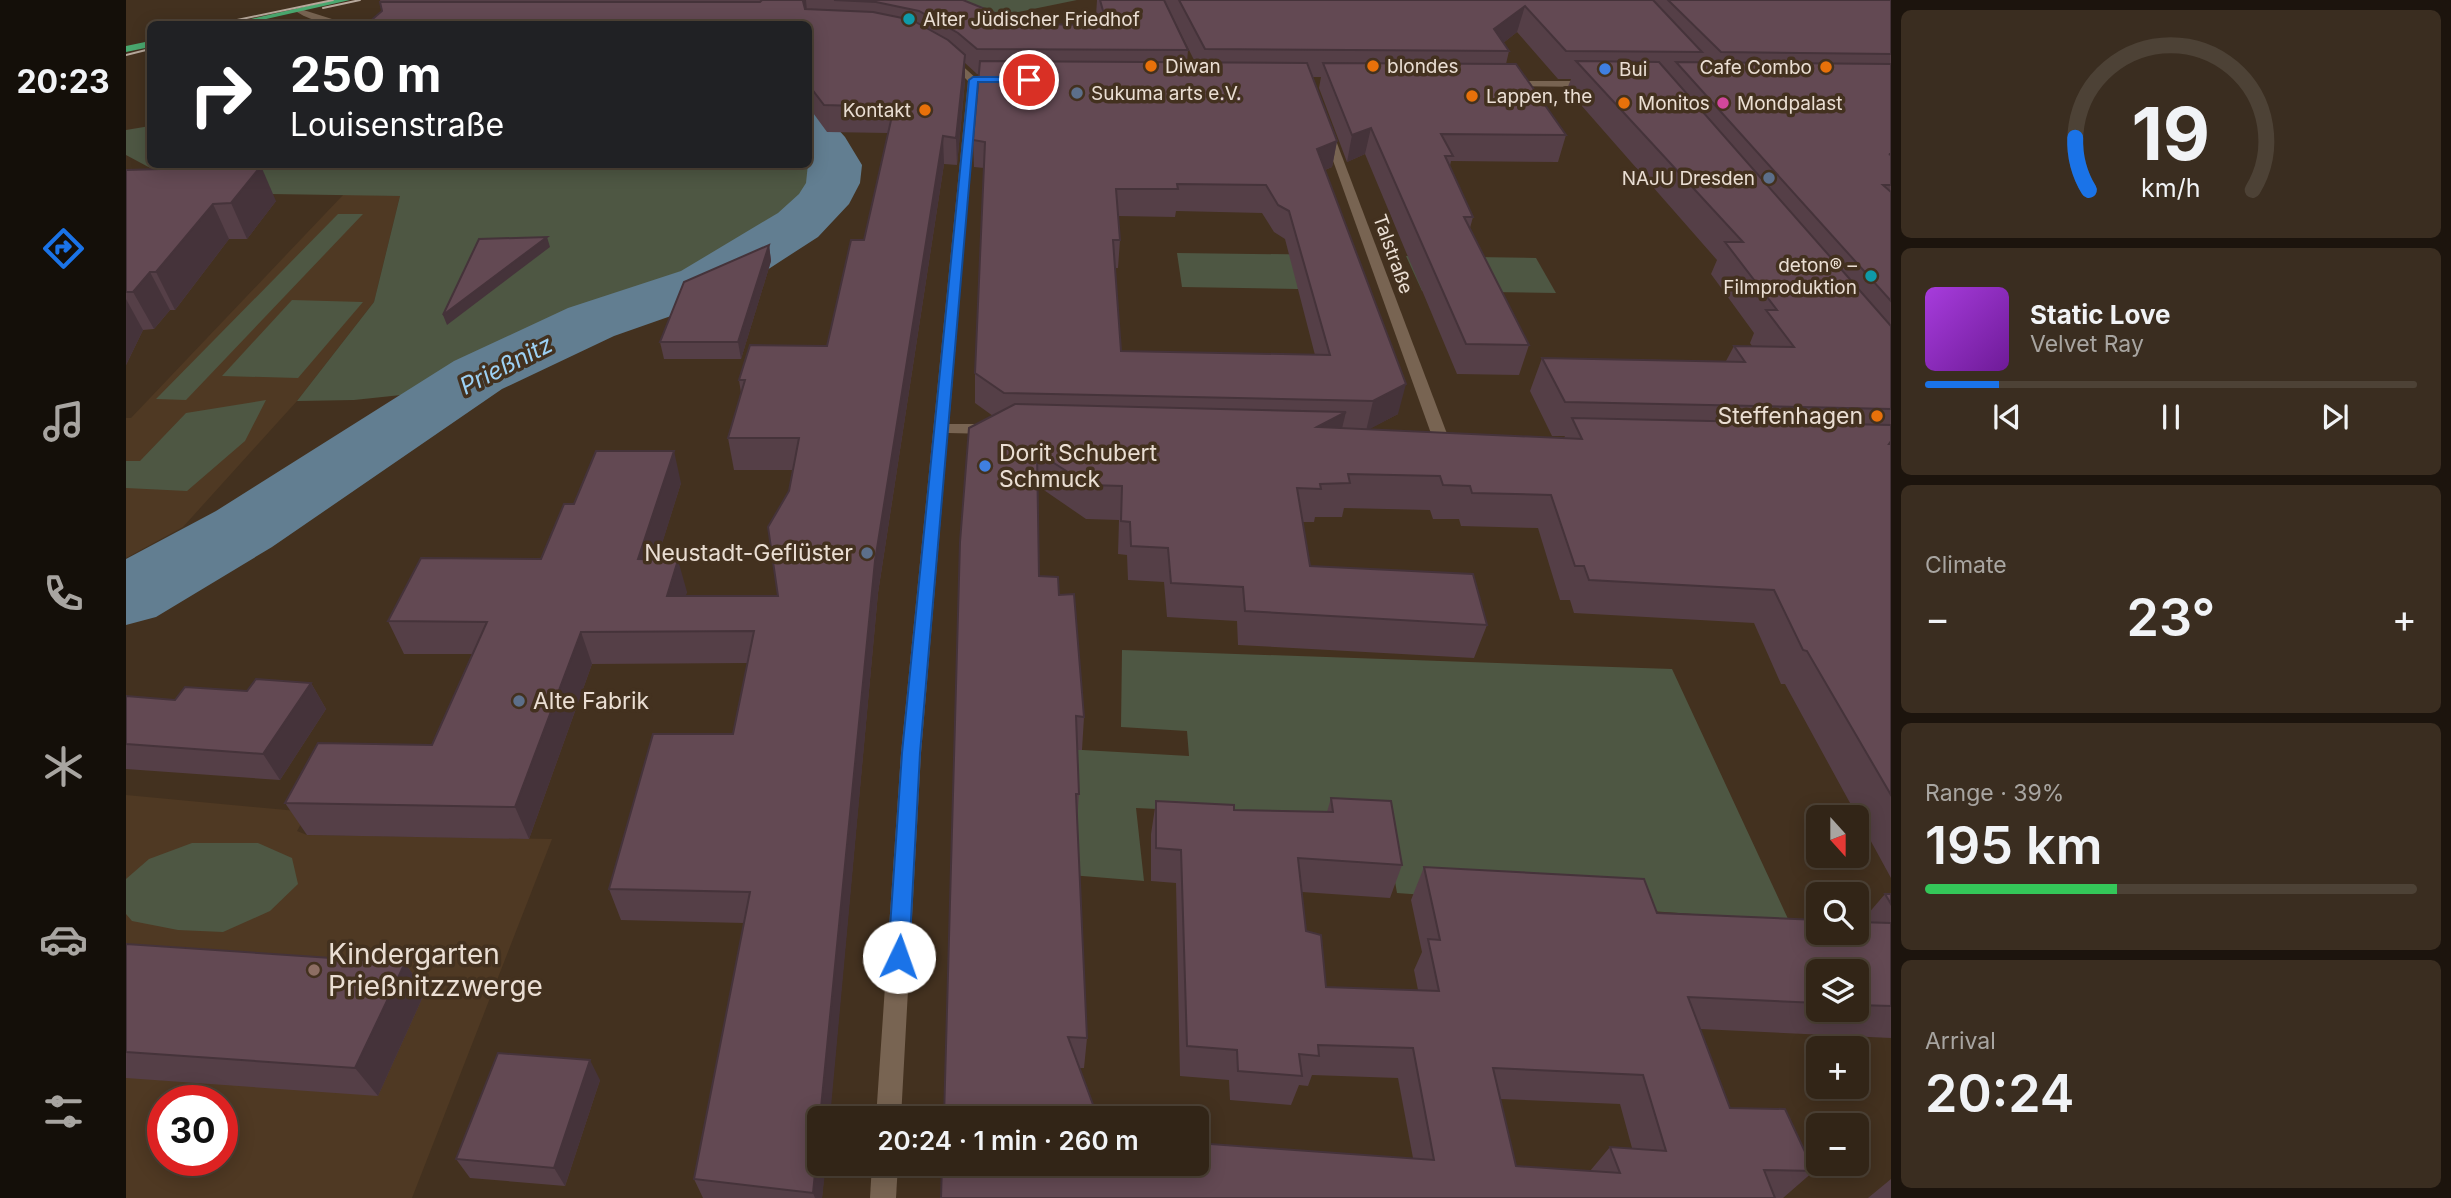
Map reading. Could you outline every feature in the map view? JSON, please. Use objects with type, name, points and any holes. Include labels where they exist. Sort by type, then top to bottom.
[{"type":"main road","points":[[248,21],[346,0]]},
{"type":"main road","points":[[126,50],[147,45]]},
{"type":"street","points":[[300,10],[324,21]]},
{"type":"street","points":[[889,1106],[911,753],[942,428],[980,80],[933,46]]},
{"type":"street","points":[[1492,83],[1599,84]]},
{"type":"street","name":"Talstraße","points":[[1323,120],[1441,439]]},
{"type":"street","points":[[942,428],[1011,429]]},
{"type":"street","points":[[883,1198],[885,1176]]},
{"type":"shaded area","points":[[344,194],[400,196],[374,302],[297,401],[183,527],[126,558],[126,418],[131,418]]},
{"type":"shaded area","name":"Kindergarten Prießnitzzwerge","points":[[126,795],[308,812],[297,831],[307,835],[552,839],[412,1198],[126,1198]]},
{"type":"green space","name":"Alter Jüdischer Friedhof","points":[[839,0],[1077,0],[927,31]]},
{"type":"green space","points":[[147,126],[147,166],[126,155],[126,130]]},
{"type":"green space","points":[[812,137],[828,166],[818,196],[751,246],[690,282],[591,316],[420,393],[354,400],[297,401],[374,302],[400,196],[197,193],[150,168],[812,168]]},
{"type":"green space","points":[[338,214],[363,214],[186,400],[156,399]]},
{"type":"green space","points":[[1177,253],[1343,255],[1355,290],[1182,287]]},
{"type":"green space","points":[[1406,256],[1536,258],[1556,293],[1422,291]]},
{"type":"green space","points":[[292,300],[363,302],[298,378],[222,376]]},
{"type":"green space","points":[[266,400],[245,441],[187,491],[126,488],[126,461],[140,461],[186,413]]},
{"type":"green space","points":[[1122,650],[1672,669],[1789,921],[1397,893],[1384,820],[1136,808],[1144,881],[1070,875],[1065,749],[1189,756],[1187,731],[1121,727]]},
{"type":"green space","points":[[192,843],[258,843],[292,858],[298,884],[270,911],[223,932],[178,930],[132,921],[126,914],[126,879],[149,859]]},
{"type":"building","points":[[804,0],[805,9],[873,12],[912,20],[948,40],[965,55],[956,138],[943,136],[875,561],[821,1106],[807,1106],[807,1176],[815,1176],[813,1193],[694,1179],[750,892],[609,889],[653,734],[733,734],[754,631],[581,632],[515,807],[285,803],[318,743],[432,745],[487,622],[388,621],[421,558],[541,559],[564,504],[574,504],[596,451],[674,451],[638,559],[678,560],[667,596],[778,596],[768,527],[789,491],[799,438],[728,438],[745,380],[739,380],[750,345],[827,346],[851,240],[864,240],[894,107],[824,105],[812,89],[812,21],[370,21],[382,11],[380,2]]},
{"type":"building","points":[[834,0],[963,0],[1022,24],[1107,25],[1100,0],[1164,0],[1188,50],[977,49],[958,33],[919,11],[876,2]]},
{"type":"building","points":[[1179,0],[1653,0],[1702,52],[1566,51],[1525,6],[1494,29],[1509,51],[1205,49]]},
{"type":"building","points":[[1668,0],[1891,0],[1891,54],[1721,52]]},
{"type":"building","points":[[980,61],[1307,63],[1337,141],[1317,149],[1406,384],[1373,401],[1004,393],[975,373],[985,142],[973,140]],"holes":[[[1177,184],[1266,185],[1278,205],[1289,211],[1330,355],[1121,351],[1113,240],[1120,240],[1116,189],[1178,189]]]},
{"type":"building","points":[[1576,61],[1659,62],[1891,326],[1891,409],[1565,402],[1542,358],[1745,362],[1734,346],[1794,347],[1766,310],[1777,310],[1725,242],[1743,242]]},
{"type":"building","points":[[1676,62],[1891,64],[1891,185],[1883,185],[1891,192],[1891,301]]},
{"type":"building","points":[[1323,63],[1516,64],[1566,135],[1441,134],[1453,156],[1445,156],[1473,217],[1464,217],[1529,345],[1466,344],[1371,128],[1352,135]]},
{"type":"building","points":[[259,168],[231,203],[213,204],[156,272],[150,272],[133,292],[126,292],[126,170]]},
{"type":"building","points":[[547,237],[443,315],[479,239]]},
{"type":"building","points":[[769,245],[738,342],[660,342],[684,282]]},
{"type":"building","points":[[1015,404],[1346,412],[1317,427],[1582,439],[1572,418],[1891,425],[1891,795],[1807,651],[1803,650],[1774,590],[1589,580],[1584,566],[1575,566],[1551,495],[1472,493],[1470,486],[1443,485],[1440,476],[1348,474],[1350,483],[1320,484],[1321,489],[1297,488],[1310,566],[1473,574],[1487,625],[1245,611],[1243,587],[1171,583],[1168,548],[1131,546],[1130,522],[1121,521],[1122,486],[1088,485],[1037,452],[1039,576],[1058,577],[1059,595],[1074,594],[1084,717],[1076,716],[1079,794],[1076,794],[1087,1038],[1068,1037],[1094,1106],[944,1106],[960,542],[969,428]]},
{"type":"building","points":[[256,679],[311,683],[263,754],[126,744],[126,696],[175,700],[185,687],[247,691]]},
{"type":"building","points":[[1331,798],[1391,801],[1402,865],[1298,858],[1306,931],[1321,935],[1326,987],[1439,991],[1428,939],[1440,940],[1424,867],[1644,879],[1657,913],[1806,919],[1806,945],[1869,945],[1869,922],[1891,923],[1891,1006],[1869,1005],[1869,959],[1806,959],[1806,1002],[1688,997],[1730,1108],[1785,1109],[1806,1154],[1806,1171],[1764,1170],[1775,1198],[941,1198],[942,1176],[1209,1176],[1209,1144],[1434,1160],[1413,1048],[1318,1045],[1319,1056],[1299,1054],[1302,1076],[1238,1071],[1237,1050],[1187,1046],[1181,850],[1156,848],[1156,801],[1234,805],[1234,810],[1333,812]],"holes":[[[1493,1068],[1643,1075],[1666,1151],[1610,1147],[1620,1173],[1516,1166]]]},
{"type":"building","points":[[126,944],[405,963],[355,1068],[126,1052]]},
{"type":"building","points":[[498,1053],[590,1060],[554,1168],[456,1159]]},
{"type":"waterway","name":"Prießnitz","points":[[126,596],[244,529],[478,375],[591,322],[703,284],[798,225],[821,204],[833,183],[835,165],[827,148],[812,131]]},
{"type":"tram line","points":[[232,21],[333,0]]},
{"type":"tram line","points":[[323,8],[360,0]]},
{"type":"tram line","points":[[126,55],[147,50]]},
{"type":"place","name":"Alter Jüdischer Friedhof","points":[[909,19]]},
{"type":"place","name":"Diwan","points":[[1151,66]]},
{"type":"place","name":"blondes","points":[[1373,66]]},
{"type":"place","name":"Cafe Combo","points":[[1826,67]]},
{"type":"place","name":"Bui","points":[[1605,69]]},
{"type":"place","name":"Sukuma arts e.V.","points":[[1077,93]]},
{"type":"place","name":"Lappen, the","points":[[1472,96]]},
{"type":"place","name":"Monitos","points":[[1624,103]]},
{"type":"place","name":"Mondpalast","points":[[1723,103]]},
{"type":"place","name":"Kontakt","points":[[925,110]]},
{"type":"place","name":"NAJU Dresden","points":[[1769,178]]},
{"type":"place","name":"deton® – Filmproduktion","points":[[1871,276]]},
{"type":"place","name":"Steffenhagen","points":[[1877,416]]},
{"type":"place","name":"Dorit Schubert Schmuck","points":[[985,466]]},
{"type":"place","name":"Neustadt-Geflüster","points":[[867,553]]},
{"type":"place","name":"Alte Fabrik","points":[[519,701]]},
{"type":"place","name":"Kindergarten Prießnitzzwerge","points":[[314,970]]},
{"type":"route","points":[[899,957],[911,753],[973,80],[1029,80]]}]
